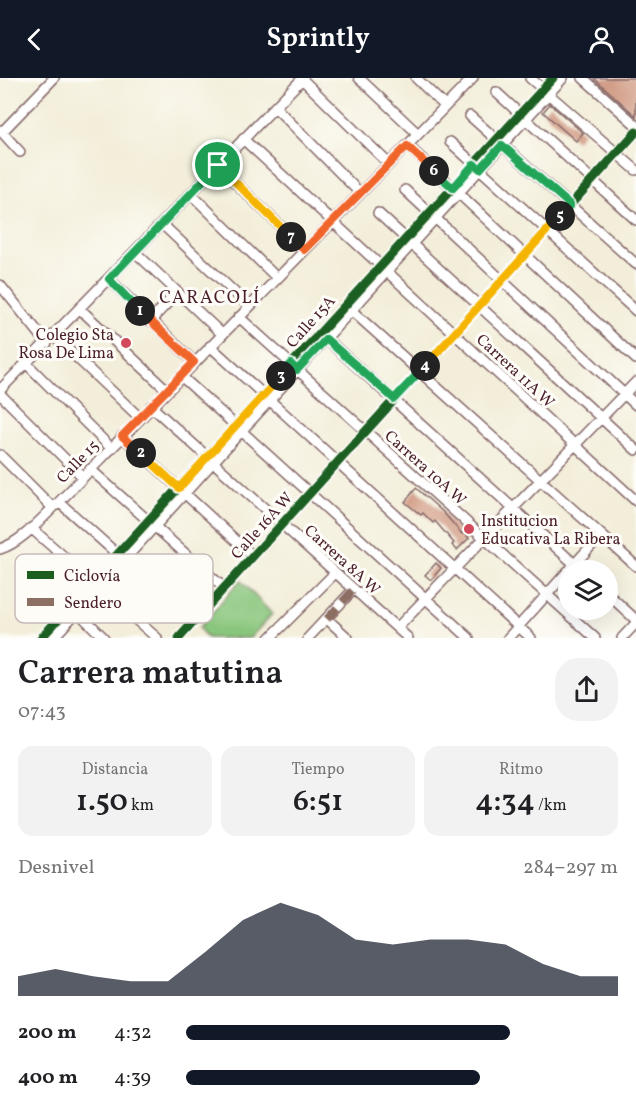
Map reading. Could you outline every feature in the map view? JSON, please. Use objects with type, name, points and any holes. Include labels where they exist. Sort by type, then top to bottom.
[{"type":"street","points":[[0,146],[3,134],[54,78]]},
{"type":"street","points":[[186,554],[152,523],[86,473],[0,392],[302,78],[389,164]]},
{"type":"street","points":[[359,78],[418,134]]},
{"type":"street","points":[[416,78],[445,106]]},
{"type":"street","name":"Calle 15","points":[[0,549],[8,547],[56,505],[473,78]]},
{"type":"street","points":[[530,78],[636,170]]},
{"type":"street","name":"Calle 15A","points":[[124,554],[523,117],[546,91],[554,78]]},
{"type":"street","name":"Calle 15A","points":[[546,91],[563,78]]},
{"type":"street","points":[[583,78],[636,126]]},
{"type":"street","points":[[496,92],[636,220]]},
{"type":"street","points":[[275,107],[360,193]]},
{"type":"street","points":[[470,116],[634,259]]},
{"type":"street","name":"Calle 16A W","points":[[213,600],[636,132]]},
{"type":"street","points":[[3,134],[20,152]]},
{"type":"street","name":"Carrera 11A W","points":[[243,139],[636,501]]},
{"type":"street","points":[[450,142],[636,311]]},
{"type":"street","points":[[407,146],[636,359]]},
{"type":"street","points":[[218,165],[304,250]]},
{"type":"street","points":[[405,190],[636,405]]},
{"type":"street","points":[[191,194],[277,278]]},
{"type":"street","points":[[378,213],[636,450]]},
{"type":"street","points":[[162,224],[249,306]]},
{"type":"street","points":[[135,252],[222,334]]},
{"type":"street","points":[[109,279],[194,362]]},
{"type":"street","points":[[0,285],[47,343]]},
{"type":"street","points":[[150,321],[178,292]]},
{"type":"street","points":[[353,304],[419,372],[636,566]]},
{"type":"street","points":[[80,309],[167,390]]},
{"type":"street","name":"Carrera 10A W","points":[[239,317],[595,638]]},
{"type":"street","points":[[54,336],[140,418]]},
{"type":"street","points":[[323,336],[514,508],[564,560]]},
{"type":"street","points":[[210,346],[531,638]]},
{"type":"street","points":[[27,364],[111,448]]},
{"type":"street","points":[[181,376],[469,638]]},
{"type":"street","points":[[397,628],[636,382]]},
{"type":"street","name":"Carrera 8A W","points":[[151,406],[408,638]]},
{"type":"street","points":[[122,436],[253,556]]},
{"type":"street","points":[[0,454],[56,505],[117,554]]},
{"type":"street","points":[[31,528],[62,554]]},
{"type":"street","points":[[580,560],[601,535]]},
{"type":"street","points":[[270,638],[335,573]]},
{"type":"street","points":[[213,578],[224,588]]},
{"type":"street","points":[[508,638],[558,584]]},
{"type":"street","points":[[308,638],[354,589]]},
{"type":"street","points":[[618,604],[636,621],[622,638]]},
{"type":"street","points":[[327,619],[348,638]]},
{"type":"street","name":"Calle 15A","points":[[41,638],[58,623]]},
{"type":"street","name":"Calle 15A","points":[[52,638],[63,623]]},
{"type":"street","points":[[89,623],[104,638]]},
{"type":"street","points":[[141,623],[158,638]]},
{"type":"street","name":"Calle 16A W","points":[[179,638],[192,623]]},
{"type":"green space","points":[[240,580],[272,614],[250,638],[207,638],[199,628],[203,623],[213,623],[213,612]]},
{"type":"building","points":[[594,78],[636,78],[636,116]]},
{"type":"building","points":[[550,104],[583,133],[576,141],[543,112]]},
{"type":"building","points":[[416,488],[444,513],[462,534],[464,533],[469,538],[457,550],[452,545],[454,543],[435,521],[433,523],[423,513],[421,515],[405,502]]},
{"type":"building","points":[[436,563],[441,568],[431,580],[425,575]]},
{"type":"marked path","points":[[327,619],[354,589]]},
{"type":"cycle path","points":[[118,554],[553,78]]},
{"type":"cycle path","points":[[213,600],[636,132]]},
{"type":"cycle path","points":[[41,638],[55,623]]},
{"type":"cycle path","points":[[179,638],[193,623]]},
{"type":"place","name":"Colegio Sta Rosa De Lima","points":[[126,343]]},
{"type":"place","name":"Institucion Educativa La Ribera","points":[[469,529]]},
{"type":"district","name":"CARACOLÍ","points":[[210,297]]},
{"type":"route","points":[[502,145],[570,205],[394,399],[326,339],[297,370],[291,364],[179,488],[122,436],[194,362],[109,279],[218,165],[304,250],[407,146],[453,188],[474,164],[480,169],[502,145]]}]
